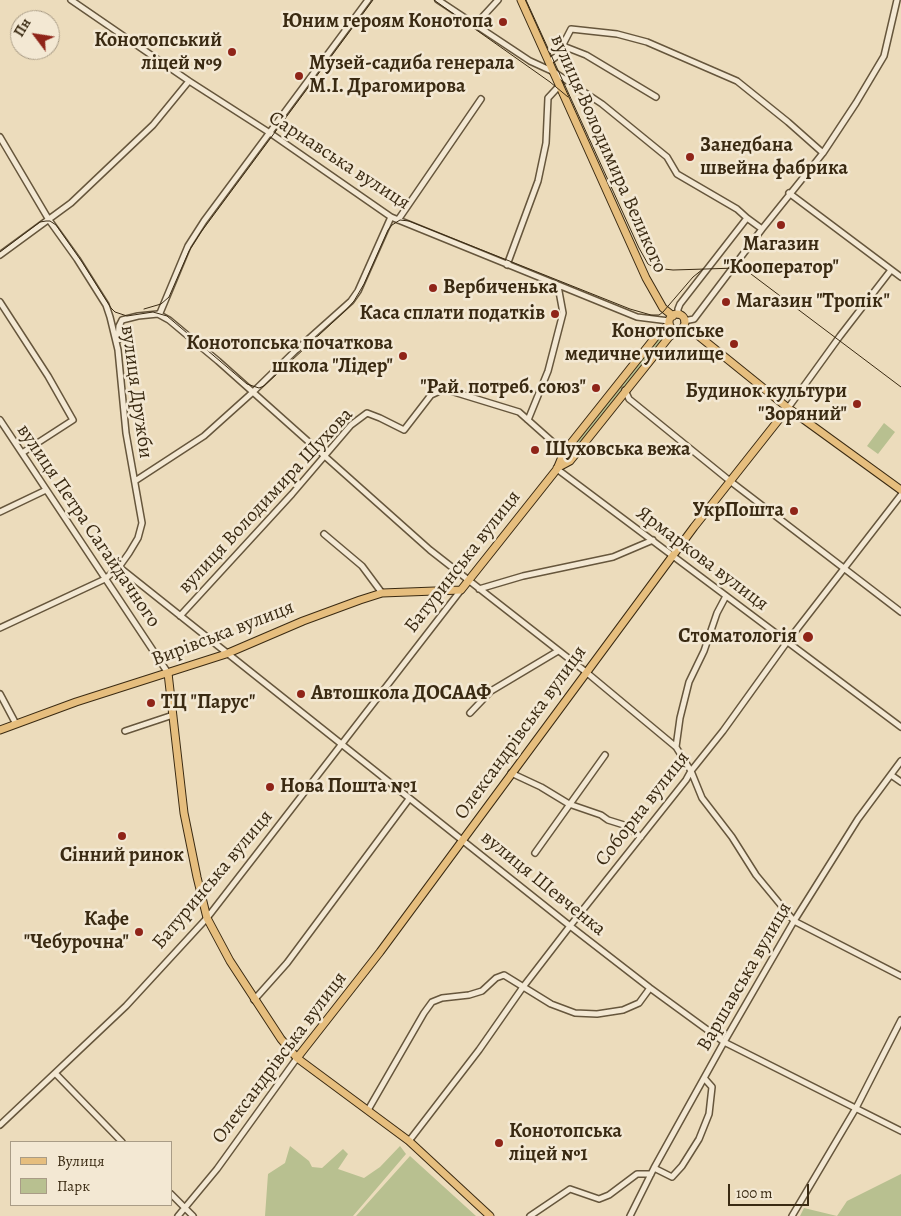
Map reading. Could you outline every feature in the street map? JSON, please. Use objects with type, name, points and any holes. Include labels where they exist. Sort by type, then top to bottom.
[{"type":"main road","name":"вулиця Володимира Великого","points":[[521,0],[646,278],[663,308],[672,319]]},
{"type":"main road","points":[[672,319],[673,329],[682,326]]},
{"type":"main road","points":[[672,319],[695,333],[788,408],[901,490]]},
{"type":"main road","points":[[557,469],[564,452],[657,334],[672,319]]},
{"type":"main road","points":[[557,469],[570,461],[669,337],[682,326]]},
{"type":"main road","name":"Олександрівська вулиця","points":[[297,1058],[380,952],[673,556],[788,408]]},
{"type":"main road","name":"Батуринська вулиця","points":[[461,590],[557,469]]},
{"type":"main road","name":"Вирівська вулиця","points":[[0,730],[76,702],[226,654],[303,621],[382,593],[461,590]]},
{"type":"main road","points":[[168,673],[184,813],[207,918],[230,961],[281,1040],[297,1058],[409,1141],[487,1215]]},
{"type":"street","name":"Сарнавська вулиця","points":[[71,0],[189,81],[270,133],[391,217],[637,317],[672,319]]},
{"type":"street","points":[[158,314],[188,246],[204,221],[368,0]]},
{"type":"street","points":[[438,0],[530,61],[554,72],[602,104],[667,157],[677,174],[737,209],[762,229]]},
{"type":"street","points":[[475,25],[498,0]]},
{"type":"street","points":[[682,326],[694,320],[789,193],[823,153],[856,103],[884,56],[896,0]]},
{"type":"street","points":[[549,62],[557,56],[564,46],[571,30],[617,34],[647,42],[737,81],[823,153]]},
{"type":"street","points":[[564,46],[586,56],[656,97]]},
{"type":"street","points":[[0,255],[71,203],[153,125],[189,81]]},
{"type":"street","points":[[507,265],[538,181],[546,143],[548,98],[560,85]]},
{"type":"street","points":[[398,220],[481,99]]},
{"type":"street","name":"вулиця Дружби","points":[[0,137],[49,220],[78,259],[106,305],[118,350],[126,433],[142,523],[138,538],[119,567],[105,579],[0,628]]},
{"type":"street","points":[[789,193],[901,277]]},
{"type":"street","points":[[135,481],[204,436],[354,296],[391,217]]},
{"type":"street","points":[[672,319],[680,304],[747,218]]},
{"type":"street","name":"Олександрівська вулиця","points":[[788,408],[891,270]]},
{"type":"street","points":[[528,420],[548,371],[563,313],[558,286]]},
{"type":"street","points":[[0,302],[48,376],[73,420],[22,453]]},
{"type":"street","points":[[110,317],[114,320],[122,320],[158,314],[169,320],[253,392],[284,422],[430,550],[586,672],[676,747],[691,771],[702,798],[732,837],[756,875],[794,921],[901,976]]},
{"type":"street","points":[[118,350],[119,326],[122,320]]},
{"type":"street","name":"вулиця Володимира Шухова","points":[[180,616],[351,425],[367,413],[404,430],[431,395],[444,389],[520,412],[564,452]]},
{"type":"street","points":[[626,390],[629,399],[730,481],[901,612]]},
{"type":"street","name":"вулиця Петра Сагайдачного","points":[[0,420],[168,673]]},
{"type":"street","name":"Ярмаркова вулиця","points":[[557,469],[901,727]]},
{"type":"street","points":[[0,512],[46,490]]},
{"type":"street","name":"Соборна вулиця","points":[[409,1141],[480,1050],[523,987],[686,780],[787,642],[901,495]]},
{"type":"street","points":[[324,534],[362,566],[382,593]]},
{"type":"street","points":[[479,589],[524,576],[613,556],[653,540]]},
{"type":"street","name":"вулиця Шевченка","points":[[119,567],[570,926],[724,1042],[901,1131]]},
{"type":"street","name":"Батуринська вулиця","points":[[0,1125],[126,1006],[207,918],[461,590]]},
{"type":"street","points":[[676,747],[680,718],[689,682],[704,651],[717,613],[726,596]]},
{"type":"street","points":[[470,713],[491,691],[558,651]]},
{"type":"street","points":[[0,694],[16,724]]},
{"type":"street","points":[[125,731],[173,715]]},
{"type":"street","points":[[535,852],[605,755]]},
{"type":"street","name":"Варшавська вулиця","points":[[630,1216],[654,1168],[724,1042],[794,921],[858,819],[901,761]]},
{"type":"street","points":[[511,773],[541,786],[569,804],[601,815],[608,820],[624,824],[642,837]]},
{"type":"street","points":[[891,775],[901,782]]},
{"type":"street","points":[[254,1000],[286,963],[409,798]]},
{"type":"street","points":[[368,1110],[432,1002],[442,998],[469,995],[482,991],[496,978],[504,975],[551,1004],[575,1013],[598,1014],[623,1010],[639,1003],[650,988]]},
{"type":"street","points":[[792,1216],[856,1108],[901,1020]]},
{"type":"street","name":"Олександрівська вулиця","points":[[178,1216],[216,1169],[297,1058]]},
{"type":"street","points":[[55,1072],[121,1141]]},
{"type":"street","points":[[654,1168],[672,1177],[682,1166],[699,1139],[709,1114],[712,1087],[704,1078]]},
{"type":"street","points":[[530,1216],[570,1189],[599,1199],[609,1195],[638,1174],[651,1174]]},
{"type":"street","points":[[172,1195],[193,1216]]},
{"type":"green space","points":[[661,335],[665,336],[567,459],[565,458],[564,456]]},
{"type":"green space","points":[[884,423],[895,432],[878,454],[867,446]]},
{"type":"green space","points":[[290,1146],[309,1161],[312,1167],[322,1168],[343,1149],[348,1154],[338,1169],[364,1178],[380,1167],[400,1146],[406,1154],[353,1216],[265,1216],[268,1174],[285,1163]]},
{"type":"green space","points":[[410,1156],[476,1216],[356,1216]]},
{"type":"green space","points":[[901,1174],[901,1216],[837,1216],[847,1201]]},
{"type":"green space","points":[[804,1208],[837,1216],[800,1216]]},
{"type":"tram line","points":[[144,309],[161,304],[169,297],[189,251],[201,232],[373,0]]},
{"type":"tram line","points":[[434,0],[550,82],[568,97]]},
{"type":"tram line","points":[[526,0],[648,264],[655,268],[673,270],[737,268],[747,271],[901,387]]},
{"type":"tram line","points":[[0,252],[40,222],[50,221],[56,225],[115,312],[127,316],[153,312],[167,316],[247,384],[259,388],[264,386],[354,301],[364,284],[388,230],[400,220],[409,221],[630,309],[651,315],[659,315],[663,312],[693,277],[703,269]]},
{"type":"place","name":"Юним героям Конотопа","points":[[503,22]]},
{"type":"place","name":"Конотопський ліцей №9","points":[[232,52]]},
{"type":"place","name":"Музей-садиба генерала М.І. Драгомирова","points":[[299,76]]},
{"type":"place","name":"Занедбана швейна фабрика","points":[[690,157]]},
{"type":"place","name":"Магазин \"Кооператор\"","points":[[781,225]]},
{"type":"place","name":"Вербиченька","points":[[433,288]]},
{"type":"place","name":"Магазин \"Тропік\"","points":[[726,302]]},
{"type":"place","name":"Каса сплати податків","points":[[555,314]]},
{"type":"place","name":"Конотопське медичне училище","points":[[734,344]]},
{"type":"place","name":"Конотопська початкова школа \"Лідер\"","points":[[403,356]]},
{"type":"place","name":"\"Рай. потреб. союз\"","points":[[596,388]]},
{"type":"place","name":"Будинок культури \"Зоряний\"","points":[[857,404]]},
{"type":"place","name":"Шуховська вежа","points":[[535,450]]},
{"type":"place","name":"УкрПошта","points":[[794,511]]},
{"type":"place","name":"Стоматологія","points":[[808,637]]},
{"type":"place","name":"Автошкола ДОСААФ","points":[[301,694]]},
{"type":"place","name":"ТЦ \"Парус\"","points":[[151,703]]},
{"type":"place","name":"Нова Пошта №1","points":[[270,787]]},
{"type":"place","name":"Сінний ринок","points":[[122,836]]},
{"type":"place","name":"Кафе \"Чебурочна\"","points":[[139,932]]},
{"type":"place","name":"Конотопська ліцей №1","points":[[499,1143]]}]
